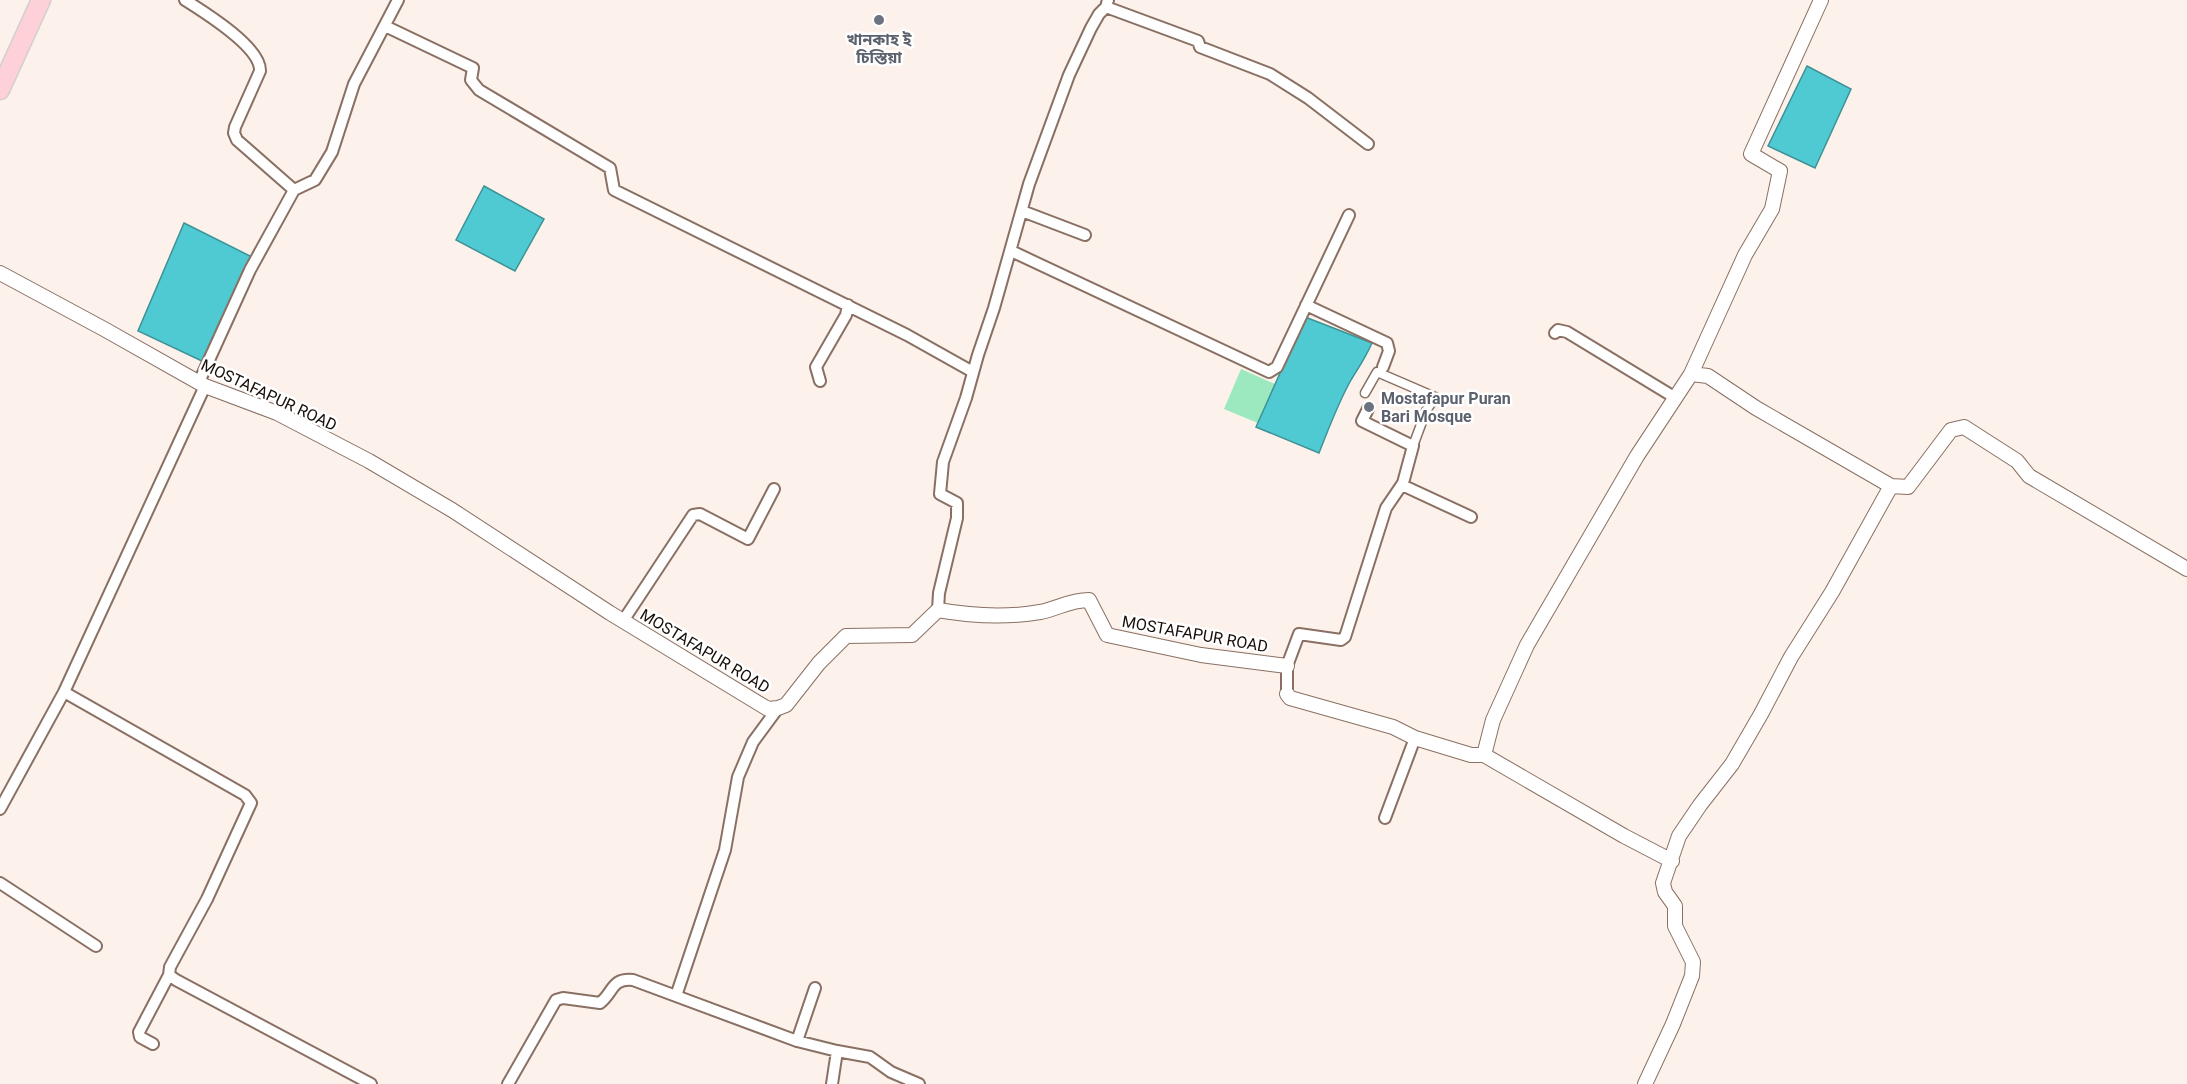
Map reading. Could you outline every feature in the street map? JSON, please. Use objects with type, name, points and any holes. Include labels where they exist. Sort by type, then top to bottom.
[{"type":"highway","points":[[2,78],[41,0]]},
{"type":"street","points":[[185,0],[221,22],[256,57],[260,64],[260,71],[234,133],[237,140],[294,190]]},
{"type":"street","points":[[0,809],[64,692],[202,384],[250,270],[294,190],[315,180],[332,152],[354,84],[398,0]]},
{"type":"street","points":[[1672,861],[1484,755],[1493,720],[1527,645],[1631,466],[1674,397],[1692,374],[1745,255],[1772,209],[1780,171],[1751,154],[1821,0]]},
{"type":"street","points":[[938,610],[939,593],[957,518],[957,503],[940,494],[943,462],[963,406],[1011,251],[1012,240],[1023,211],[1029,184],[1061,94],[1091,28],[1107,4],[1198,41],[1200,47],[1270,74],[1308,98],[1368,144]]},
{"type":"street","points":[[385,26],[472,68],[471,80],[479,90],[610,168],[614,190],[848,305],[973,372]]},
{"type":"street","points":[[1023,211],[1085,235]]},
{"type":"street","points":[[1011,251],[1269,372],[1277,367],[1348,215]]},
{"type":"street","name":"MOSTAFAPUR ROAD","points":[[0,273],[202,384],[277,413],[369,461],[452,510],[623,621],[768,709],[786,705],[819,663],[846,636],[912,635],[938,610],[964,614],[1017,615],[1042,612],[1074,600],[1089,600],[1107,635],[1201,655],[1287,666],[1287,694],[1290,698],[1393,727],[1415,738],[1471,755],[1484,755]]},
{"type":"street","points":[[1306,304],[1387,343],[1389,351],[1383,367]]},
{"type":"street","points":[[820,381],[816,367],[846,315],[848,305]]},
{"type":"street","points":[[1555,333],[1558,330],[1567,332],[1674,397]]},
{"type":"street","points":[[1287,666],[1299,634],[1341,640],[1345,637],[1386,508],[1402,484],[1426,411],[1436,397],[1377,372],[1365,393]]},
{"type":"street","points":[[1692,374],[1708,376],[1766,414],[1891,486],[1908,487],[1951,430],[1964,427],[2017,460],[2028,476],[2187,569]]},
{"type":"street","points":[[1368,409],[1362,421],[1413,446]]},
{"type":"street","points":[[1402,484],[1471,517]]},
{"type":"street","points":[[1645,1084],[1692,976],[1693,962],[1675,926],[1675,906],[1665,892],[1663,883],[1679,836],[1732,764],[1791,657],[1832,592],[1891,486]]},
{"type":"street","points":[[623,621],[693,515],[700,514],[748,539],[774,489]]},
{"type":"street","points":[[64,692],[245,795],[251,803],[207,899],[139,1032],[140,1037],[153,1044]]},
{"type":"street","points":[[676,996],[725,850],[738,777],[753,742],[778,708]]},
{"type":"street","points":[[1385,818],[1415,738]]},
{"type":"street","points":[[0,883],[96,946]]},
{"type":"street","points":[[169,975],[371,1084]]},
{"type":"street","points":[[508,1084],[556,1000],[563,998],[600,1003],[617,982],[624,979],[633,980],[797,1041],[837,1052],[870,1057],[891,1072],[919,1084]]},
{"type":"street","points":[[797,1041],[815,988]]},
{"type":"street","points":[[832,1084],[837,1052]]},
{"type":"green space","points":[[1241,369],[1284,388],[1265,426],[1224,409]]},
{"type":"water","points":[[1807,66],[1851,89],[1815,168],[1768,146]]},
{"type":"water","points":[[484,186],[544,219],[515,271],[456,240]]},
{"type":"water","points":[[184,223],[252,257],[204,362],[138,331]]},
{"type":"water","points":[[1305,317],[1372,343],[1342,398],[1319,453],[1256,427]]},
{"type":"place","name":"খানকাহ ই চিস্তিয়া","points":[[879,20]]},
{"type":"place","name":"Mostafapur Puran Bari Mosque","points":[[1369,407]]}]
